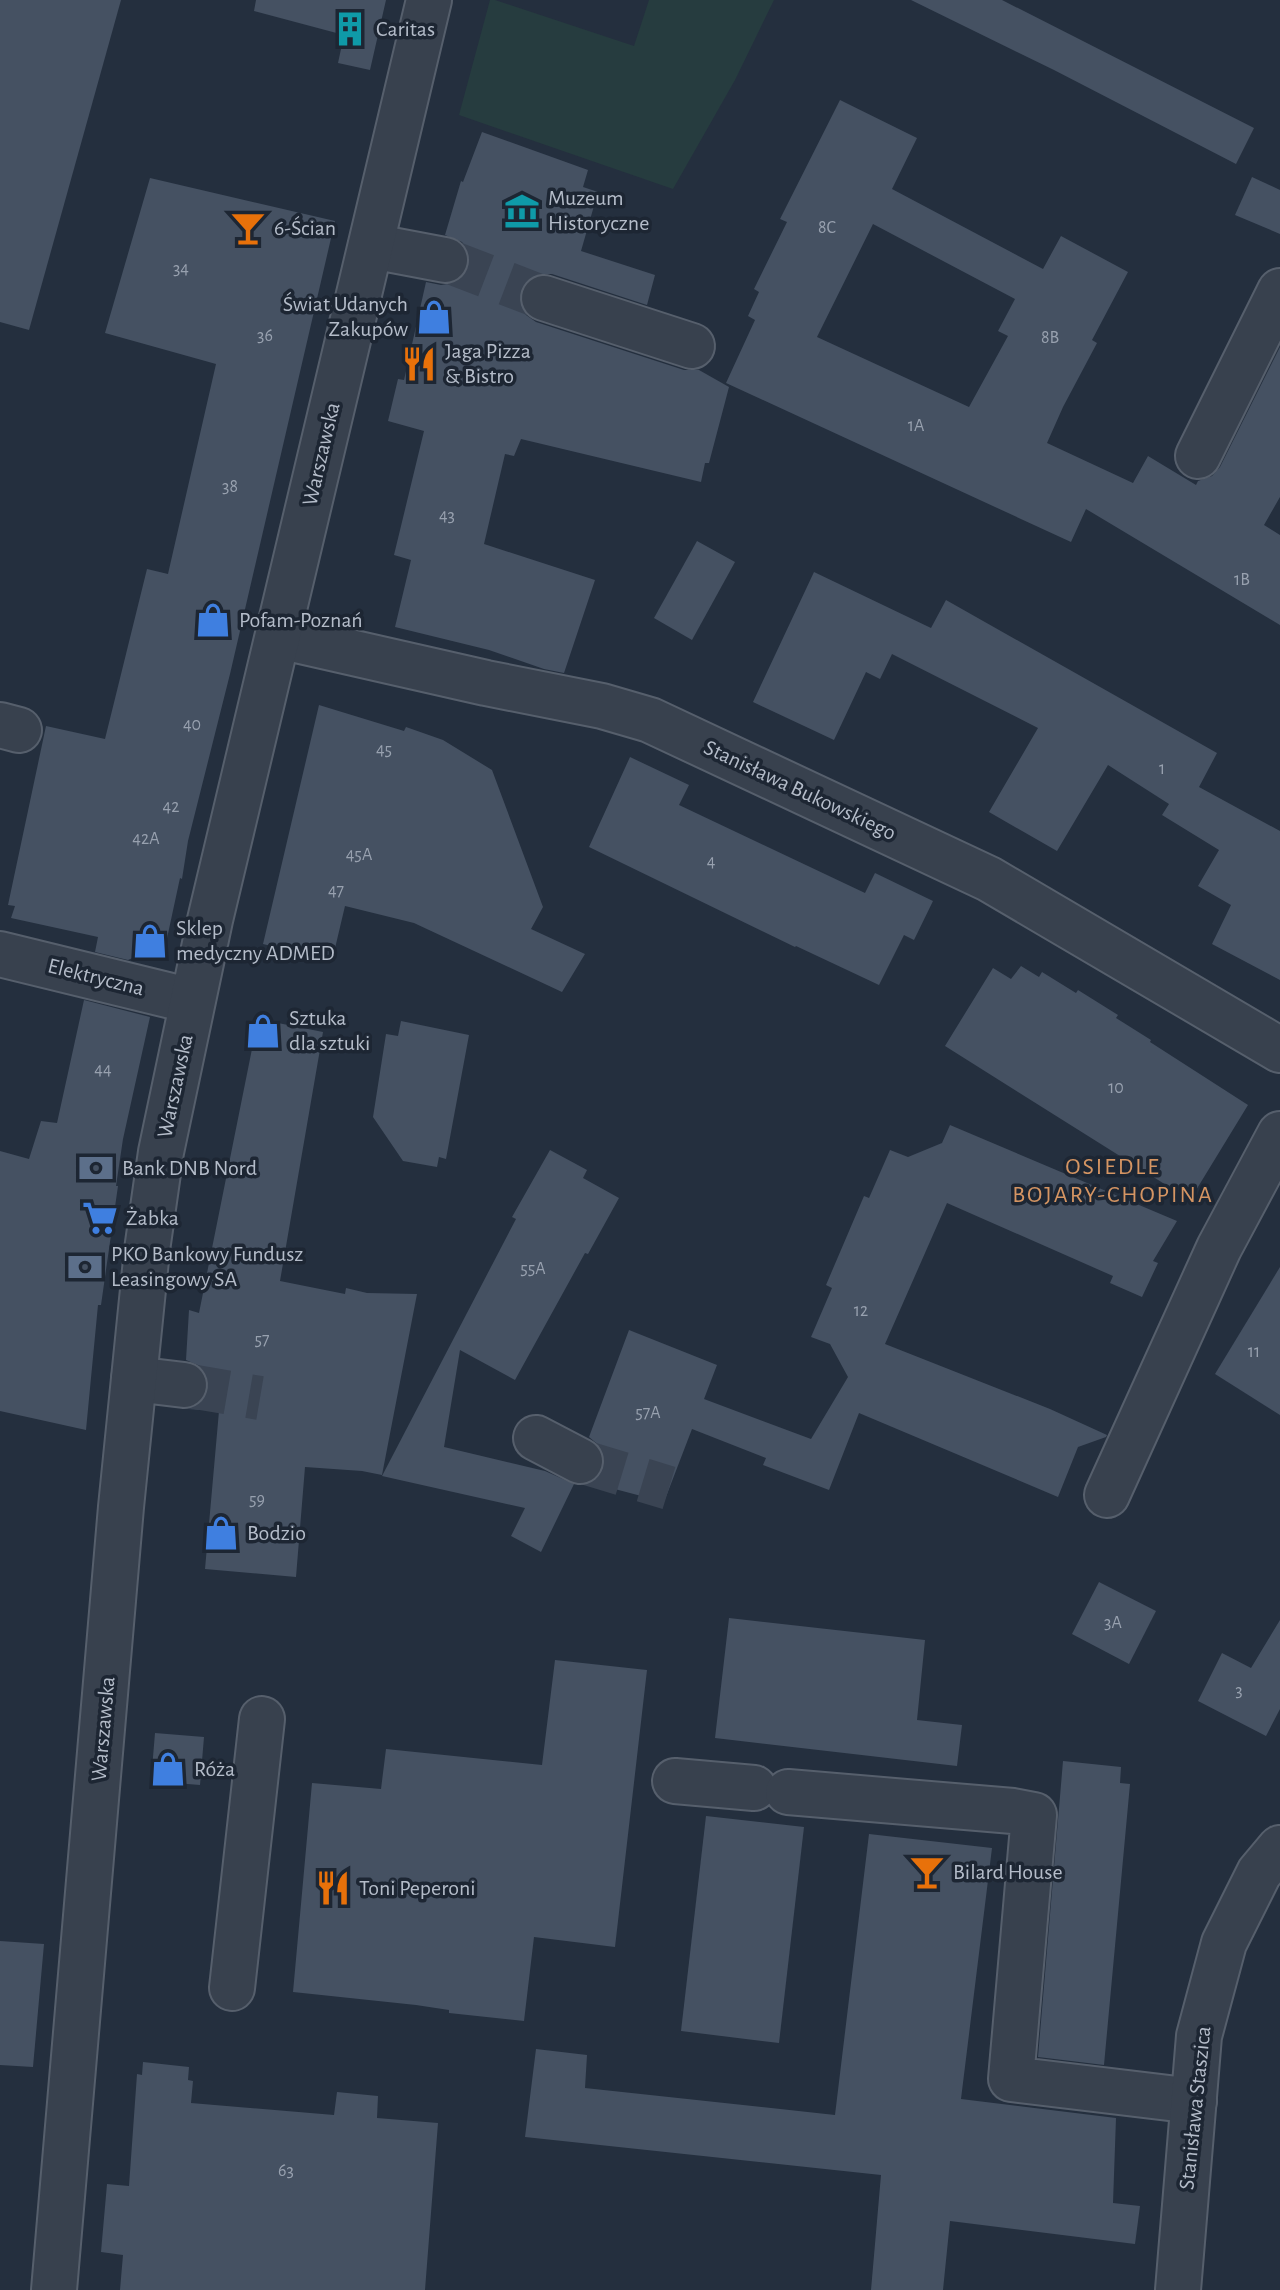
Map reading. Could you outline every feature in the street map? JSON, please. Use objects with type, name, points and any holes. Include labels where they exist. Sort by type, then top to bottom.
[{"type":"street","name":"Warszawska","points":[[54,2290],[134,1379],[161,1152],[192,1001],[429,0]]},
{"type":"street","points":[[371,246],[445,260]]},
{"type":"street","points":[[1198,456],[1280,291]]},
{"type":"street","points":[[544,298],[692,346]]},
{"type":"street","name":"Stanisława Bukowskiego","points":[[279,636],[602,706],[650,720],[989,879],[1280,1050]]},
{"type":"street","name":"Elektryczna","points":[[0,954],[192,1001]]},
{"type":"street","points":[[1107,1495],[1219,1248],[1280,1134]]},
{"type":"street","points":[[134,1379],[184,1385]]},
{"type":"street","points":[[536,1438],[580,1461]]},
{"type":"street","points":[[232,1988],[262,1719]]},
{"type":"street","points":[[675,1781],[1034,1815],[1011,2079],[1194,2101]]},
{"type":"street","name":"Stanisława Staszica","points":[[1178,2290],[1199,2036],[1224,1943],[1259,1873],[1280,1848]]},
{"type":"green space","points":[[490,0],[634,46],[649,0],[774,0],[735,80],[673,189],[459,115]]},
{"type":"building","points":[[0,0],[121,0],[29,330],[0,322]]},
{"type":"building","name":"Caritas","points":[[256,0],[386,0],[370,70],[338,63],[344,35],[254,11]]},
{"type":"building","points":[[911,0],[1002,0],[1254,128],[1236,164]]},
{"type":"building","points":[[840,100],[917,138],[892,189],[1043,269],[1061,236],[1128,272],[1092,340],[1097,343],[1047,443],[1133,483],[1148,456],[1196,485],[1198,481],[1212,476],[1220,467],[1280,347],[1280,497],[1264,525],[1280,535],[1280,625],[1086,509],[1071,542],[726,383],[755,320],[748,316],[759,292],[754,289],[787,222],[780,219]],"holes":[[[873,224],[1015,299],[998,331],[1008,336],[969,407],[817,337]]]},
{"type":"building","points":[[482,132],[588,170],[583,187],[598,192],[581,251],[655,275],[647,305],[552,274],[538,274],[527,280],[520,291],[520,304],[526,315],[536,322],[684,370],[699,370],[729,387],[701,482],[521,439],[514,456],[505,454],[484,544],[595,580],[564,673],[489,650],[395,627],[411,560],[394,555],[424,431],[388,421],[398,379],[404,380],[426,282],[441,285],[454,283],[464,276],[469,265],[469,252],[462,242],[445,235],[461,181]]},
{"type":"building","points":[[1252,177],[1280,190],[1280,234],[1235,215]]},
{"type":"building","points":[[150,178],[335,221],[166,943],[128,960],[95,952],[98,937],[11,918],[15,906],[8,905],[46,726],[105,739],[147,569],[168,574],[216,364],[105,333]]},
{"type":"building","points":[[697,541],[735,562],[692,640],[654,618]]},
{"type":"building","points":[[814,572],[931,628],[946,600],[1217,753],[1199,787],[1280,831],[1280,980],[1212,944],[1231,905],[1198,886],[1219,850],[1162,815],[1169,804],[1108,765],[1057,851],[989,812],[1038,728],[892,654],[880,679],[866,672],[834,740],[753,702]]},
{"type":"building","points":[[319,705],[404,731],[406,727],[443,740],[492,770],[543,907],[531,929],[585,954],[562,992],[414,923],[345,906],[332,961],[263,944]]},
{"type":"building","points":[[630,757],[689,785],[679,805],[865,893],[875,873],[933,901],[914,940],[904,935],[879,985],[589,847]]},
{"type":"building","points":[[1021,966],[1039,977],[1042,972],[1076,993],[1078,990],[1118,1015],[1116,1018],[1150,1042],[1248,1105],[1190,1200],[945,1046],[993,968],[1011,979]]},
{"type":"building","points":[[84,1000],[150,1017],[123,1139],[101,1305],[98,1305],[86,1430],[0,1411],[0,1151],[29,1159],[41,1121],[57,1123]]},
{"type":"building","points":[[258,1019],[323,1032],[280,1281],[345,1294],[346,1288],[367,1293],[417,1294],[382,1475],[305,1467],[296,1577],[205,1569],[219,1411],[188,1409],[203,1401],[209,1389],[207,1376],[200,1366],[186,1360],[189,1310],[199,1313]]},
{"type":"building","points":[[401,1021],[469,1035],[446,1159],[439,1157],[437,1167],[403,1161],[373,1117],[386,1034],[398,1036]]},
{"type":"building","points":[[950,1125],[1177,1221],[1153,1261],[1158,1263],[1142,1297],[1110,1283],[1113,1276],[947,1203],[885,1344],[1050,1409],[1107,1435],[1078,1447],[1058,1497],[859,1413],[829,1490],[763,1465],[766,1458],[692,1429],[664,1502],[592,1483],[602,1473],[605,1459],[601,1447],[589,1437],[629,1330],[717,1365],[704,1399],[811,1439],[848,1377],[830,1344],[811,1337],[832,1288],[826,1285],[864,1196],[869,1198],[890,1150],[908,1157],[942,1143]]},
{"type":"building","points":[[550,1150],[587,1170],[583,1178],[619,1198],[515,1380],[460,1350],[444,1447],[545,1471],[574,1484],[541,1552],[511,1536],[525,1508],[382,1476],[516,1219],[512,1217]]},
{"type":"building","points":[[1280,1267],[1280,1415],[1215,1374]]},
{"type":"building","points":[[1099,1582],[1156,1611],[1129,1664],[1072,1634]]},
{"type":"building","points":[[729,1618],[925,1640],[917,1720],[962,1725],[957,1766],[715,1738]]},
{"type":"building","points":[[1280,1620],[1280,1709],[1266,1736],[1198,1701],[1222,1653],[1251,1668]]},
{"type":"building","points":[[555,1660],[647,1670],[615,1947],[534,1937],[524,2021],[449,2013],[449,2010],[416,2005],[293,1992],[312,1783],[381,1789],[386,1749],[542,1765]]},
{"type":"building","points":[[155,1733],[204,1737],[200,1785],[151,1781]]},
{"type":"building","points":[[1063,1761],[1121,1767],[1120,1783],[1130,1784],[1104,2065],[1038,2057]]},
{"type":"building","points":[[706,1816],[804,1827],[779,2043],[681,2031]]},
{"type":"building","points":[[869,1834],[992,1848],[961,2099],[1116,2118],[1113,2203],[1140,2206],[1135,2244],[950,2221],[943,2290],[871,2290],[881,2175],[525,2137],[536,2049],[587,2055],[585,2088],[835,2115]]},
{"type":"building","points":[[0,1941],[44,1944],[33,2067],[0,2065]]},
{"type":"building","points":[[143,2062],[189,2067],[188,2080],[193,2081],[191,2103],[334,2115],[337,2092],[378,2096],[377,2118],[438,2123],[425,2290],[120,2290],[123,2255],[101,2252],[107,2184],[129,2186],[137,2074],[142,2075]]},
{"type":"tunnel","points":[[445,260],[544,298]]},
{"type":"tunnel","points":[[184,1385],[260,1398]]},
{"type":"tunnel","points":[[580,1461],[669,1488]]},
{"type":"place","name":"Caritas","points":[[350,29]]},
{"type":"place","name":"Muzeum Historyczne","points":[[522,211]]},
{"type":"place","name":"6-Ścian","points":[[248,228]]},
{"type":"place","name":"Świat Udanych Zakupów","points":[[434,317]]},
{"type":"place","name":"Jaga Pizza & Bistro","points":[[419,364]]},
{"type":"place","name":"Pofam-Poznań","points":[[213,620]]},
{"type":"place","name":"Sklep medyczny ADMED","points":[[150,941]]},
{"type":"place","name":"Sztuka dla sztuki","points":[[263,1031]]},
{"type":"place","name":"Bank DNB Nord","points":[[96,1168]]},
{"type":"place","name":"Żabka","points":[[100,1218]]},
{"type":"place","name":"PKO Bankowy Fundusz Leasingowy SA","points":[[85,1267]]},
{"type":"place","name":"Bodzio","points":[[221,1533]]},
{"type":"place","name":"Róża","points":[[168,1769]]},
{"type":"place","name":"Bilard House","points":[[927,1872]]},
{"type":"place","name":"Toni Peperoni","points":[[333,1888]]},
{"type":"district","name":"OSIEDLE BOJARY-CHOPINA","points":[[1113,1181]]}]
